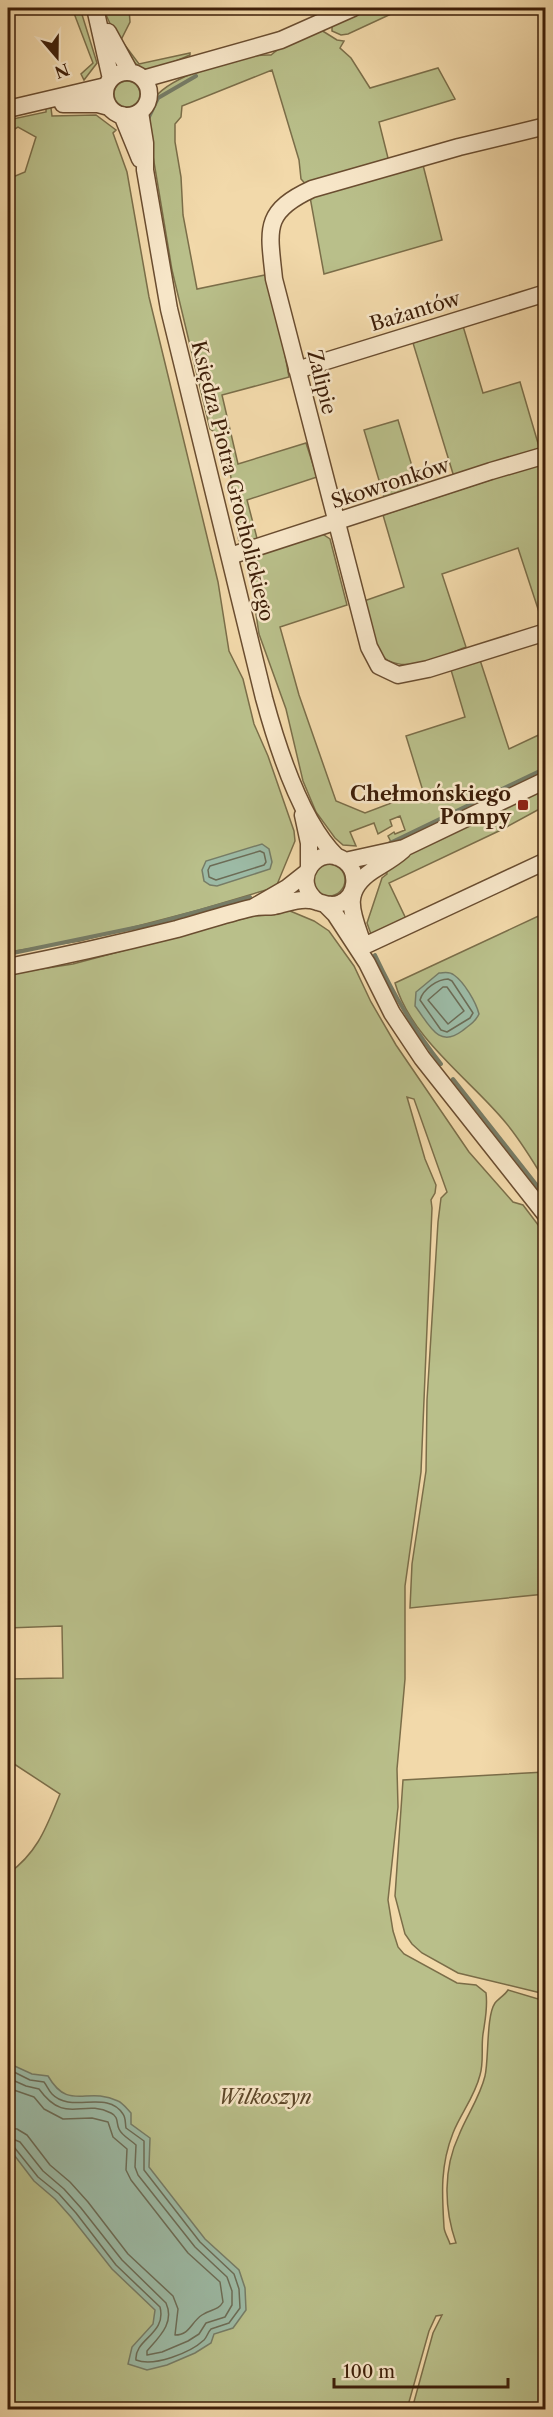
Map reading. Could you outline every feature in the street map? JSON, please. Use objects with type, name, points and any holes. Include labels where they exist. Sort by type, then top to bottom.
[{"type":"street","points":[[8,109],[109,83],[122,72],[140,82],[281,40],[353,8]]},
{"type":"street","points":[[41,102],[98,104],[134,115],[145,106],[140,82],[96,9]]},
{"type":"street","points":[[96,9],[109,83],[105,94],[115,111]]},
{"type":"street","name":"Księdza Piotra Grocholickiego","points":[[115,111],[145,170]]},
{"type":"street","name":"Księdza Piotra Grocholickiego","points":[[140,112],[145,170],[168,309],[272,727],[298,797],[309,843],[308,870]]},
{"type":"street","name":"Zalipie","points":[[546,126],[459,147],[312,189],[293,197],[281,207],[272,221],[270,244],[274,279],[336,523],[369,647],[379,666],[398,675],[428,669],[546,632]]},
{"type":"street","name":"Bażantów","points":[[297,370],[546,293]]},
{"type":"street","name":"Skowronków","points":[[230,556],[546,455]]},
{"type":"street","points":[[254,907],[287,888],[321,857],[341,859],[404,848],[546,780]]},
{"type":"street","name":"Księdza Piotra Grocholickiego","points":[[298,797],[322,838],[341,859]]},
{"type":"street","points":[[8,967],[122,943],[254,907],[302,900],[322,904],[342,902],[367,875],[392,860],[404,848]]},
{"type":"street","points":[[341,859],[354,874],[352,907],[365,954],[392,1013],[422,1058],[546,1215]]},
{"type":"street","points":[[365,954],[546,861]]},
{"type":"street","points":[[308,870],[305,883],[307,891],[335,914],[365,954]]},
{"type":"green space","points":[[72,8],[80,8],[97,63],[84,80],[81,74],[93,63]]},
{"type":"green space","points":[[103,8],[129,8],[130,22],[121,40],[139,64],[190,53],[190,55],[155,68],[145,69],[139,66],[120,43]]},
{"type":"green space","points":[[367,8],[404,8],[348,34],[341,35],[332,31],[332,25]]},
{"type":"green space","points":[[321,30],[337,40],[344,41],[340,48],[351,58],[370,88],[438,68],[455,99],[379,122],[389,162],[308,187],[301,179],[299,160],[272,70],[182,106],[181,117],[175,124],[175,142],[181,177],[183,215],[197,289],[265,275],[289,377],[222,395],[238,464],[306,443],[317,477],[247,500],[258,542],[241,544],[238,538],[230,470],[225,458],[223,438],[210,429],[172,270],[146,114],[158,94],[181,79],[228,61],[271,55],[281,47]]},
{"type":"green space","points":[[127,81],[136,85],[140,94],[136,103],[127,107],[118,103],[114,94],[118,85]]},
{"type":"green space","points":[[46,108],[51,108],[52,116],[96,115],[116,130],[113,133],[127,172],[149,297],[218,582],[229,651],[243,679],[254,724],[268,756],[294,831],[295,841],[276,887],[80,941],[8,952],[8,179],[25,172],[36,137],[18,127],[8,133],[8,120],[46,112]]},
{"type":"green space","points":[[423,165],[442,240],[324,274],[310,197]]},
{"type":"green space","points":[[463,326],[483,393],[520,382],[540,450],[454,477],[413,343]]},
{"type":"green space","points":[[398,420],[418,486],[384,497],[364,430]]},
{"type":"green space","points":[[545,462],[545,620],[542,621],[518,548],[442,574],[466,647],[418,664],[394,663],[383,657],[373,642],[364,601],[404,587],[383,515]]},
{"type":"green space","points":[[321,533],[330,539],[347,605],[280,627],[299,695],[336,801],[365,813],[423,791],[406,736],[465,717],[451,670],[480,660],[509,749],[545,732],[545,774],[446,822],[392,844],[388,836],[405,830],[400,816],[390,820],[392,826],[378,834],[374,823],[350,832],[356,846],[343,845],[335,838],[316,812],[303,781],[286,709],[259,634],[249,568],[254,556]]},
{"type":"green space","points":[[545,789],[545,806],[501,830],[389,883],[407,921],[372,937],[367,923],[382,878],[387,874],[385,864]]},
{"type":"green space","points":[[329,864],[340,869],[345,880],[340,891],[329,896],[318,891],[313,880],[318,869]]},
{"type":"green space","name":"Wilkoszyn","points":[[283,908],[314,921],[329,931],[354,966],[371,1002],[396,1045],[469,1152],[513,1202],[523,1205],[545,1234],[545,1594],[410,1608],[412,1564],[426,1471],[427,1400],[438,1222],[441,1198],[447,1192],[414,1099],[407,1097],[425,1159],[436,1185],[431,1200],[421,1472],[405,1586],[405,1679],[397,1769],[398,1807],[388,1900],[393,1931],[398,1947],[404,1954],[457,1983],[476,1985],[486,1993],[482,2060],[478,2083],[453,2133],[444,2169],[444,2227],[450,2244],[456,2243],[447,2202],[450,2161],[485,2076],[492,2009],[508,1990],[545,2001],[545,2409],[412,2409],[433,2333],[442,2315],[436,2316],[429,2331],[407,2409],[8,2409],[8,2123],[88,2114],[8,2083],[8,1874],[34,1848],[60,1794],[8,1760],[8,1679],[63,1678],[62,1626],[8,1628],[8,974],[73,964]]},
{"type":"green space","points":[[545,913],[545,1181],[506,1123],[428,1041],[403,1003],[395,983]]},
{"type":"green space","points":[[546,1772],[545,1994],[458,1973],[422,1953],[405,1934],[395,1896],[403,1780]]},
{"type":"water","points":[[262,844],[269,849],[272,862],[270,869],[217,886],[204,881],[202,870],[206,861]]},
{"type":"water","points":[[439,973],[450,973],[462,982],[479,1014],[474,1021],[454,1036],[440,1036],[430,1027],[415,1006],[416,992]]},
{"type":"water","points":[[8,2063],[32,2074],[48,2076],[63,2093],[71,2096],[107,2097],[120,2102],[131,2113],[131,2124],[150,2138],[149,2167],[205,2239],[239,2270],[245,2288],[246,2310],[233,2328],[214,2334],[211,2343],[167,2365],[147,2370],[128,2364],[132,2347],[153,2324],[155,2310],[112,2269],[71,2217],[34,2181],[8,2147]]},
{"type":"waterway","points":[[148,119],[158,98],[196,76]]},
{"type":"waterway","points":[[390,843],[546,768]]},
{"type":"waterway","points":[[8,954],[153,924],[250,897]]},
{"type":"waterway","points":[[375,955],[405,1012],[441,1064]]},
{"type":"waterway","points":[[453,1079],[546,1197]]},
{"type":"place","name":"Chełmońskiego Pompy","points":[[523,805]]}]
